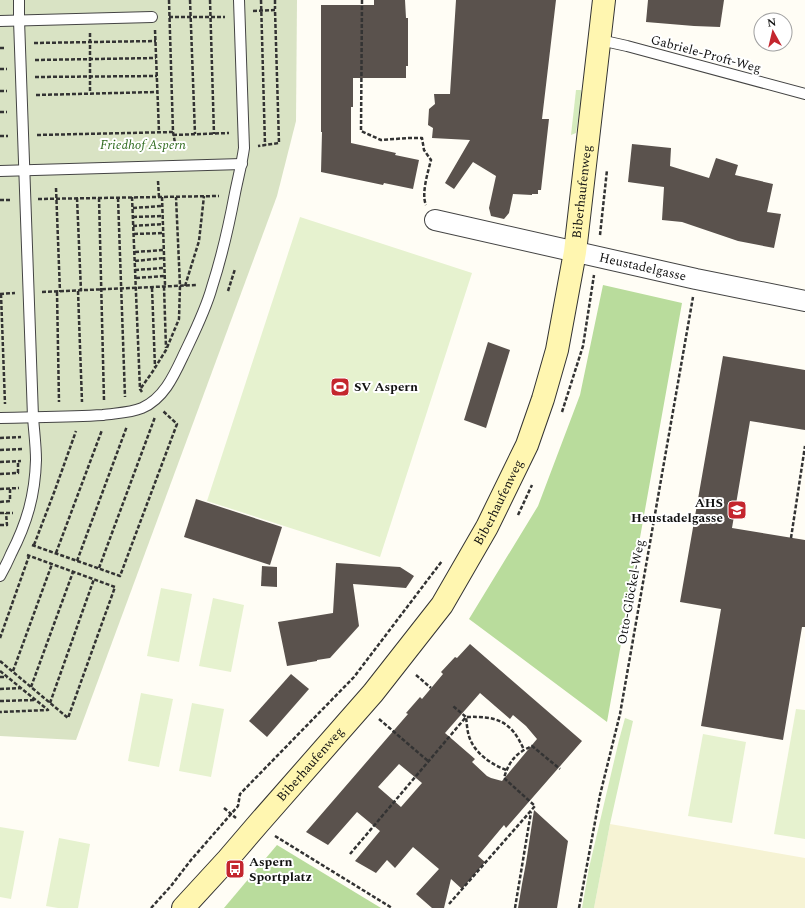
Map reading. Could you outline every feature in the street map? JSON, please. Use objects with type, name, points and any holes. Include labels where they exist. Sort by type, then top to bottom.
[{"type":"main road","name":"Biberhaufenweg","points":[[183,908],[228,859],[373,693],[442,605],[487,527],[527,446],[543,399],[557,350],[575,252],[604,0]]},
{"type":"street","name":"Heustadelgasse","points":[[435,220],[696,279],[805,301]]},
{"type":"lane","points":[[0,576],[25,523],[31,502],[36,461],[33,417],[19,0]]},
{"type":"lane","points":[[3,418],[79,416],[126,413],[134,411],[149,404],[163,392],[178,366],[196,328],[212,288],[227,234],[242,164],[244,148],[239,0]]},
{"type":"lane","points":[[0,20],[152,17]]},
{"type":"lane","name":"Gabriele-Proft-Weg","points":[[600,40],[805,94]]},
{"type":"lane","points":[[0,170],[242,164]]},
{"type":"path","points":[[168,0],[173,134],[176,166]]},
{"type":"path","points":[[190,0],[195,134]]},
{"type":"path","points":[[210,0],[214,134]]},
{"type":"path","points":[[261,0],[265,145]]},
{"type":"path","points":[[244,148],[280,143],[274,0]]},
{"type":"path","points":[[362,0],[361,131],[381,140],[422,138],[424,150],[431,160],[424,200],[435,220]]},
{"type":"path","points":[[169,17],[211,17],[275,10]]},
{"type":"path","points":[[90,18],[90,93]]},
{"type":"path","points":[[155,29],[159,132]]},
{"type":"path","points":[[20,43],[156,41]]},
{"type":"path","points":[[20,60],[156,58]]},
{"type":"path","points":[[21,77],[157,76]]},
{"type":"path","points":[[22,95],[157,92]]},
{"type":"path","points":[[0,136],[159,132],[173,134],[243,133]]},
{"type":"path","points":[[56,188],[60,292]]},
{"type":"path","points":[[185,286],[199,241],[204,196]]},
{"type":"path","points":[[0,200],[234,196]]},
{"type":"path","points":[[18,540],[120,576],[177,424],[149,404],[140,389],[132,197]]},
{"type":"path","points":[[162,197],[166,350]]},
{"type":"path","points":[[140,389],[166,350],[179,319],[180,286],[176,197]]},
{"type":"path","points":[[34,546],[76,430],[79,416],[80,291],[77,198]]},
{"type":"path","points":[[99,198],[105,414]]},
{"type":"path","points":[[118,198],[126,413]]},
{"type":"path","points":[[133,208],[162,206]]},
{"type":"path","points":[[133,217],[163,216]]},
{"type":"path","points":[[134,226],[163,224]]},
{"type":"path","points":[[134,234],[164,233]]},
{"type":"path","points":[[135,252],[164,250]]},
{"type":"path","points":[[135,261],[164,258]]},
{"type":"path","points":[[135,270],[164,268]]},
{"type":"path","points":[[136,278],[165,276]]},
{"type":"path","name":"Otto-Glöckel-Weg","points":[[579,908],[600,795],[620,714],[696,279]]},
{"type":"path","points":[[3,418],[0,294],[201,285],[212,288]]},
{"type":"path","points":[[152,288],[155,368]]},
{"type":"path","points":[[56,292],[60,417]]},
{"type":"path","points":[[99,568],[156,415]]},
{"type":"path","points":[[77,561],[127,425]]},
{"type":"path","points":[[56,553],[102,430]]},
{"type":"path","points":[[0,438],[34,437]]},
{"type":"path","points":[[791,538],[805,446]]},
{"type":"path","points":[[0,450],[23,449]]},
{"type":"path","points":[[0,462],[36,461]]},
{"type":"path","points":[[0,474],[18,473],[18,462]]},
{"type":"path","points":[[0,502],[10,502],[10,489]]},
{"type":"path","points":[[0,525],[7,525],[6,513]]},
{"type":"path","points":[[0,661],[68,718],[115,587],[13,550]]},
{"type":"path","points":[[0,638],[29,556]]},
{"type":"path","points":[[151,908],[171,886],[190,860],[238,806],[240,794],[354,677],[442,561]]},
{"type":"path","points":[[13,671],[52,564]]},
{"type":"path","points":[[31,687],[73,572]]},
{"type":"path","points":[[50,703],[94,580]]},
{"type":"path","points":[[0,671],[48,710],[0,712]]},
{"type":"path","points":[[416,675],[431,688]]},
{"type":"path","points":[[0,677],[8,677]]},
{"type":"path","points":[[0,689],[21,688]]},
{"type":"path","points":[[0,701],[36,700]]},
{"type":"path","points":[[453,706],[466,717],[469,738],[479,753],[488,761],[506,770]]},
{"type":"path","points":[[350,854],[466,717],[490,717],[500,720],[509,726],[524,750]]},
{"type":"path","points":[[378,719],[428,762]]},
{"type":"path","points":[[449,904],[535,806],[504,778],[507,767],[512,760],[524,750],[532,746],[560,769]]},
{"type":"path","points":[[224,808],[238,820]]},
{"type":"path","points":[[515,908],[532,811]]},
{"type":"path","points":[[272,833],[282,841],[392,908]]},
{"type":"shaded area","points":[[610,824],[805,858],[805,908],[594,908]]},
{"type":"green space","name":"Friedhof Aspern","points":[[0,0],[297,0],[296,121],[277,196],[76,740],[0,736]]},
{"type":"green space","points":[[576,90],[581,90],[582,94],[576,133],[571,135]]},
{"type":"green space","name":"SV Aspern","points":[[300,217],[472,273],[380,557],[207,501]]},
{"type":"green space","points":[[603,285],[682,303],[607,722],[469,619],[538,506],[580,395]]},
{"type":"green space","points":[[161,588],[192,594],[179,662],[147,656]]},
{"type":"green space","points":[[213,598],[244,605],[231,672],[199,666]]},
{"type":"green space","points":[[141,693],[173,699],[159,767],[128,761]]},
{"type":"green space","points":[[192,703],[224,709],[211,777],[179,771]]},
{"type":"green space","points":[[796,709],[805,710],[805,839],[774,834]]},
{"type":"green space","points":[[625,718],[633,721],[610,824],[594,908],[582,908],[589,868]]},
{"type":"green space","points":[[703,734],[746,742],[732,823],[688,816]]},
{"type":"green space","points":[[0,827],[24,831],[11,899],[0,897]]},
{"type":"green space","points":[[59,838],[90,844],[78,908],[58,908],[46,906]]},
{"type":"green space","points":[[277,845],[381,908],[224,908]]},
{"type":"building","points":[[374,0],[405,0],[406,18],[408,18],[408,66],[406,66],[406,78],[353,78],[351,143],[396,153],[395,155],[419,160],[413,189],[384,183],[383,185],[321,172],[321,5],[374,5]]},
{"type":"building","points":[[456,0],[556,0],[542,119],[549,119],[541,190],[538,190],[538,194],[532,195],[513,194],[509,213],[504,219],[491,216],[489,208],[496,176],[473,162],[454,189],[445,183],[470,140],[432,138],[433,128],[428,125],[429,109],[435,104],[434,94],[450,94]]},
{"type":"building","points":[[648,0],[724,0],[720,27],[646,22]]},
{"type":"building","points":[[632,144],[671,148],[670,166],[709,178],[716,158],[738,165],[735,175],[773,184],[767,212],[781,214],[774,248],[738,241],[682,222],[662,220],[664,187],[628,182]]},
{"type":"building","points":[[488,342],[510,350],[486,428],[464,420]]},
{"type":"building","points":[[723,356],[805,370],[805,430],[750,421],[732,528],[805,540],[805,627],[802,627],[783,740],[701,726],[721,609],[680,602]]},
{"type":"building","points":[[196,499],[282,527],[270,565],[184,537]]},
{"type":"building","points":[[336,563],[400,567],[414,576],[406,588],[353,584],[359,626],[330,658],[287,666],[278,622],[333,613]]},
{"type":"building","points":[[262,566],[277,567],[277,587],[261,586]]},
{"type":"building","points":[[470,644],[582,741],[506,828],[504,825],[478,856],[485,862],[462,889],[451,879],[444,908],[432,908],[416,894],[439,869],[413,847],[395,868],[387,860],[376,873],[355,861],[380,831],[357,812],[328,845],[306,832],[408,714],[406,713],[420,697],[422,699],[443,674],[441,672],[455,657],[457,658]],"holes":[[[480,693],[510,719],[513,715],[526,726],[537,739],[502,781],[487,776],[472,762],[475,759],[445,733]],[[399,764],[422,783],[401,807],[378,787]]]},
{"type":"building","points":[[291,674],[309,689],[267,737],[249,721]]},
{"type":"building","points":[[534,810],[568,841],[557,908],[518,908]]},
{"type":"place","name":"SV Aspern","points":[[340,387]]},
{"type":"place","name":"AHS Heustadelgasse","points":[[737,510]]},
{"type":"place","name":"Aspern Sportplatz","points":[[235,869]]}]
